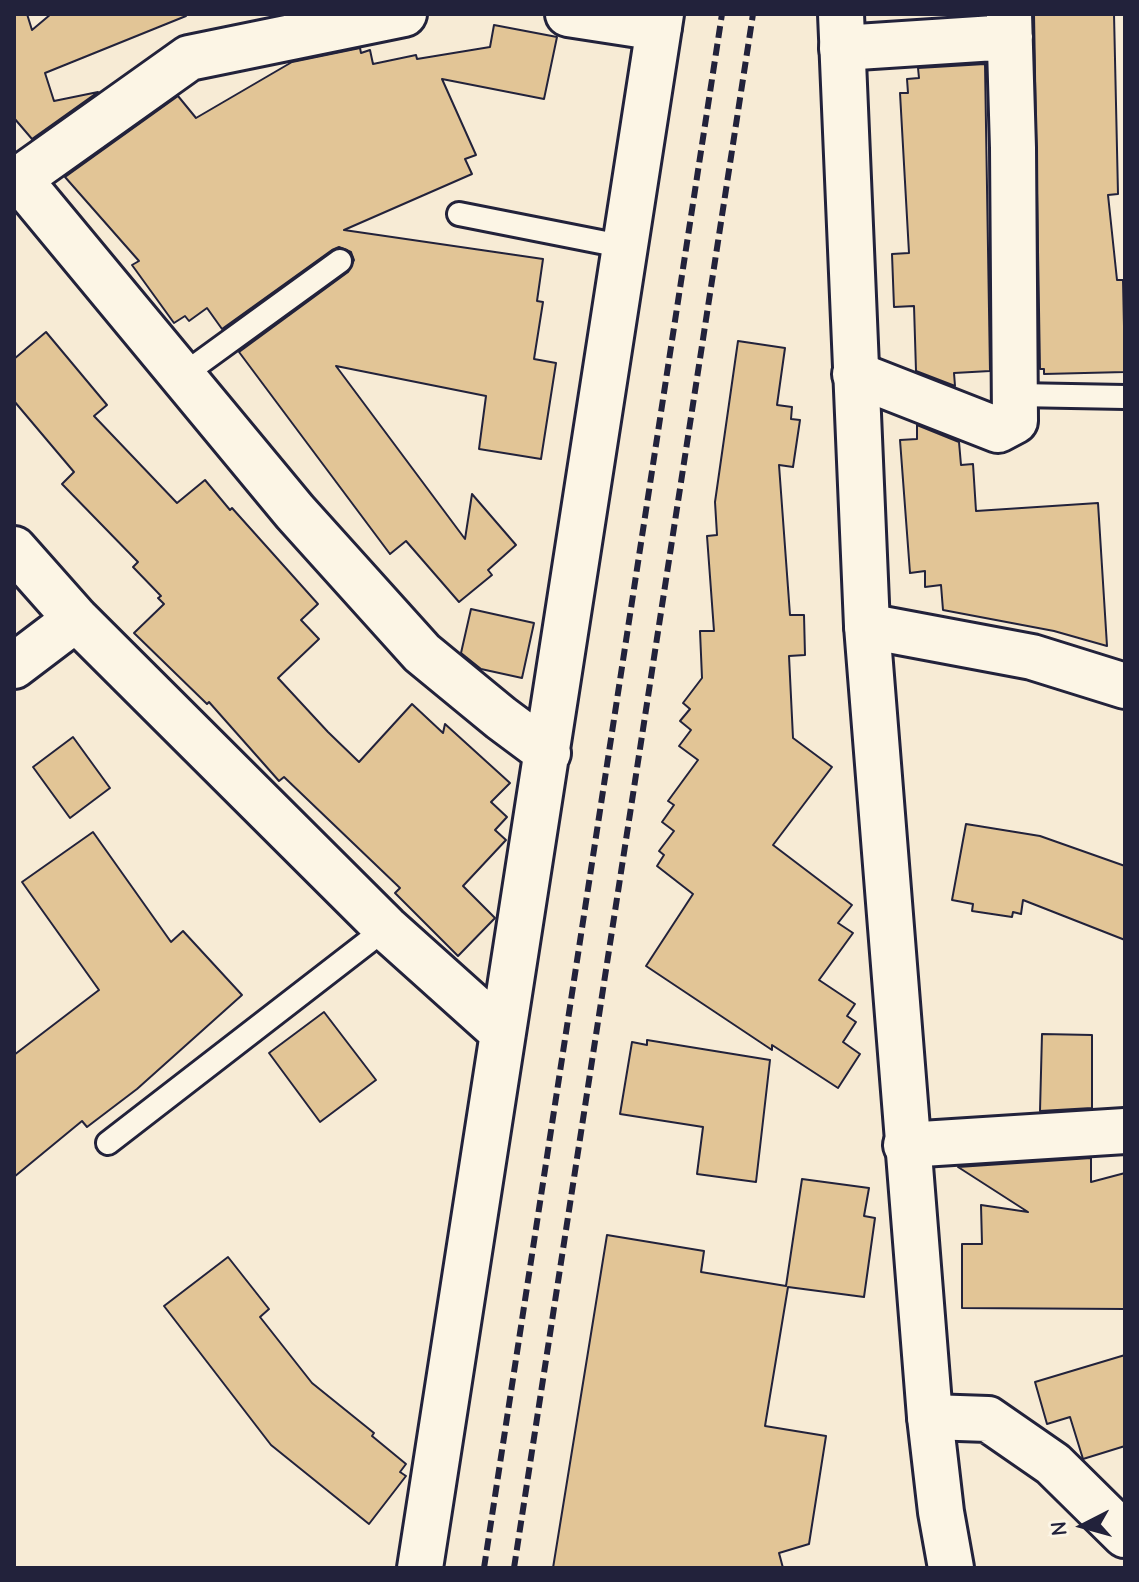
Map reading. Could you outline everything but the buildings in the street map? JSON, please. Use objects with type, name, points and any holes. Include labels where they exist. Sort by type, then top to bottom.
[{"type":"street","points":[[404,14],[189,58],[19,179],[295,512],[422,653],[548,753]]},
{"type":"street","points":[[420,1568],[660,21],[568,14]]},
{"type":"street","points":[[855,374],[998,430],[1015,421],[1009,26],[842,31],[855,374],[867,626],[930,1417],[951,1568]]},
{"type":"street","points":[[14,549],[76,619],[386,928],[503,1033]]},
{"type":"street","points":[[14,666],[76,619]]},
{"type":"street","points":[[867,626],[1032,657],[1125,686]]},
{"type":"street","points":[[906,1145],[1125,1131]]},
{"type":"street","points":[[930,1417],[988,1419],[1053,1464],[1119,1522]]},
{"type":"lane","points":[[459,214],[626,247]]},
{"type":"lane","points":[[183,375],[340,261]]},
{"type":"lane","points":[[1017,395],[1125,397]]},
{"type":"lane","points":[[108,1143],[386,928]]},
{"type":"railway","points":[[484,1568],[722,14]]},
{"type":"railway","points":[[514,1568],[753,14]]}]
